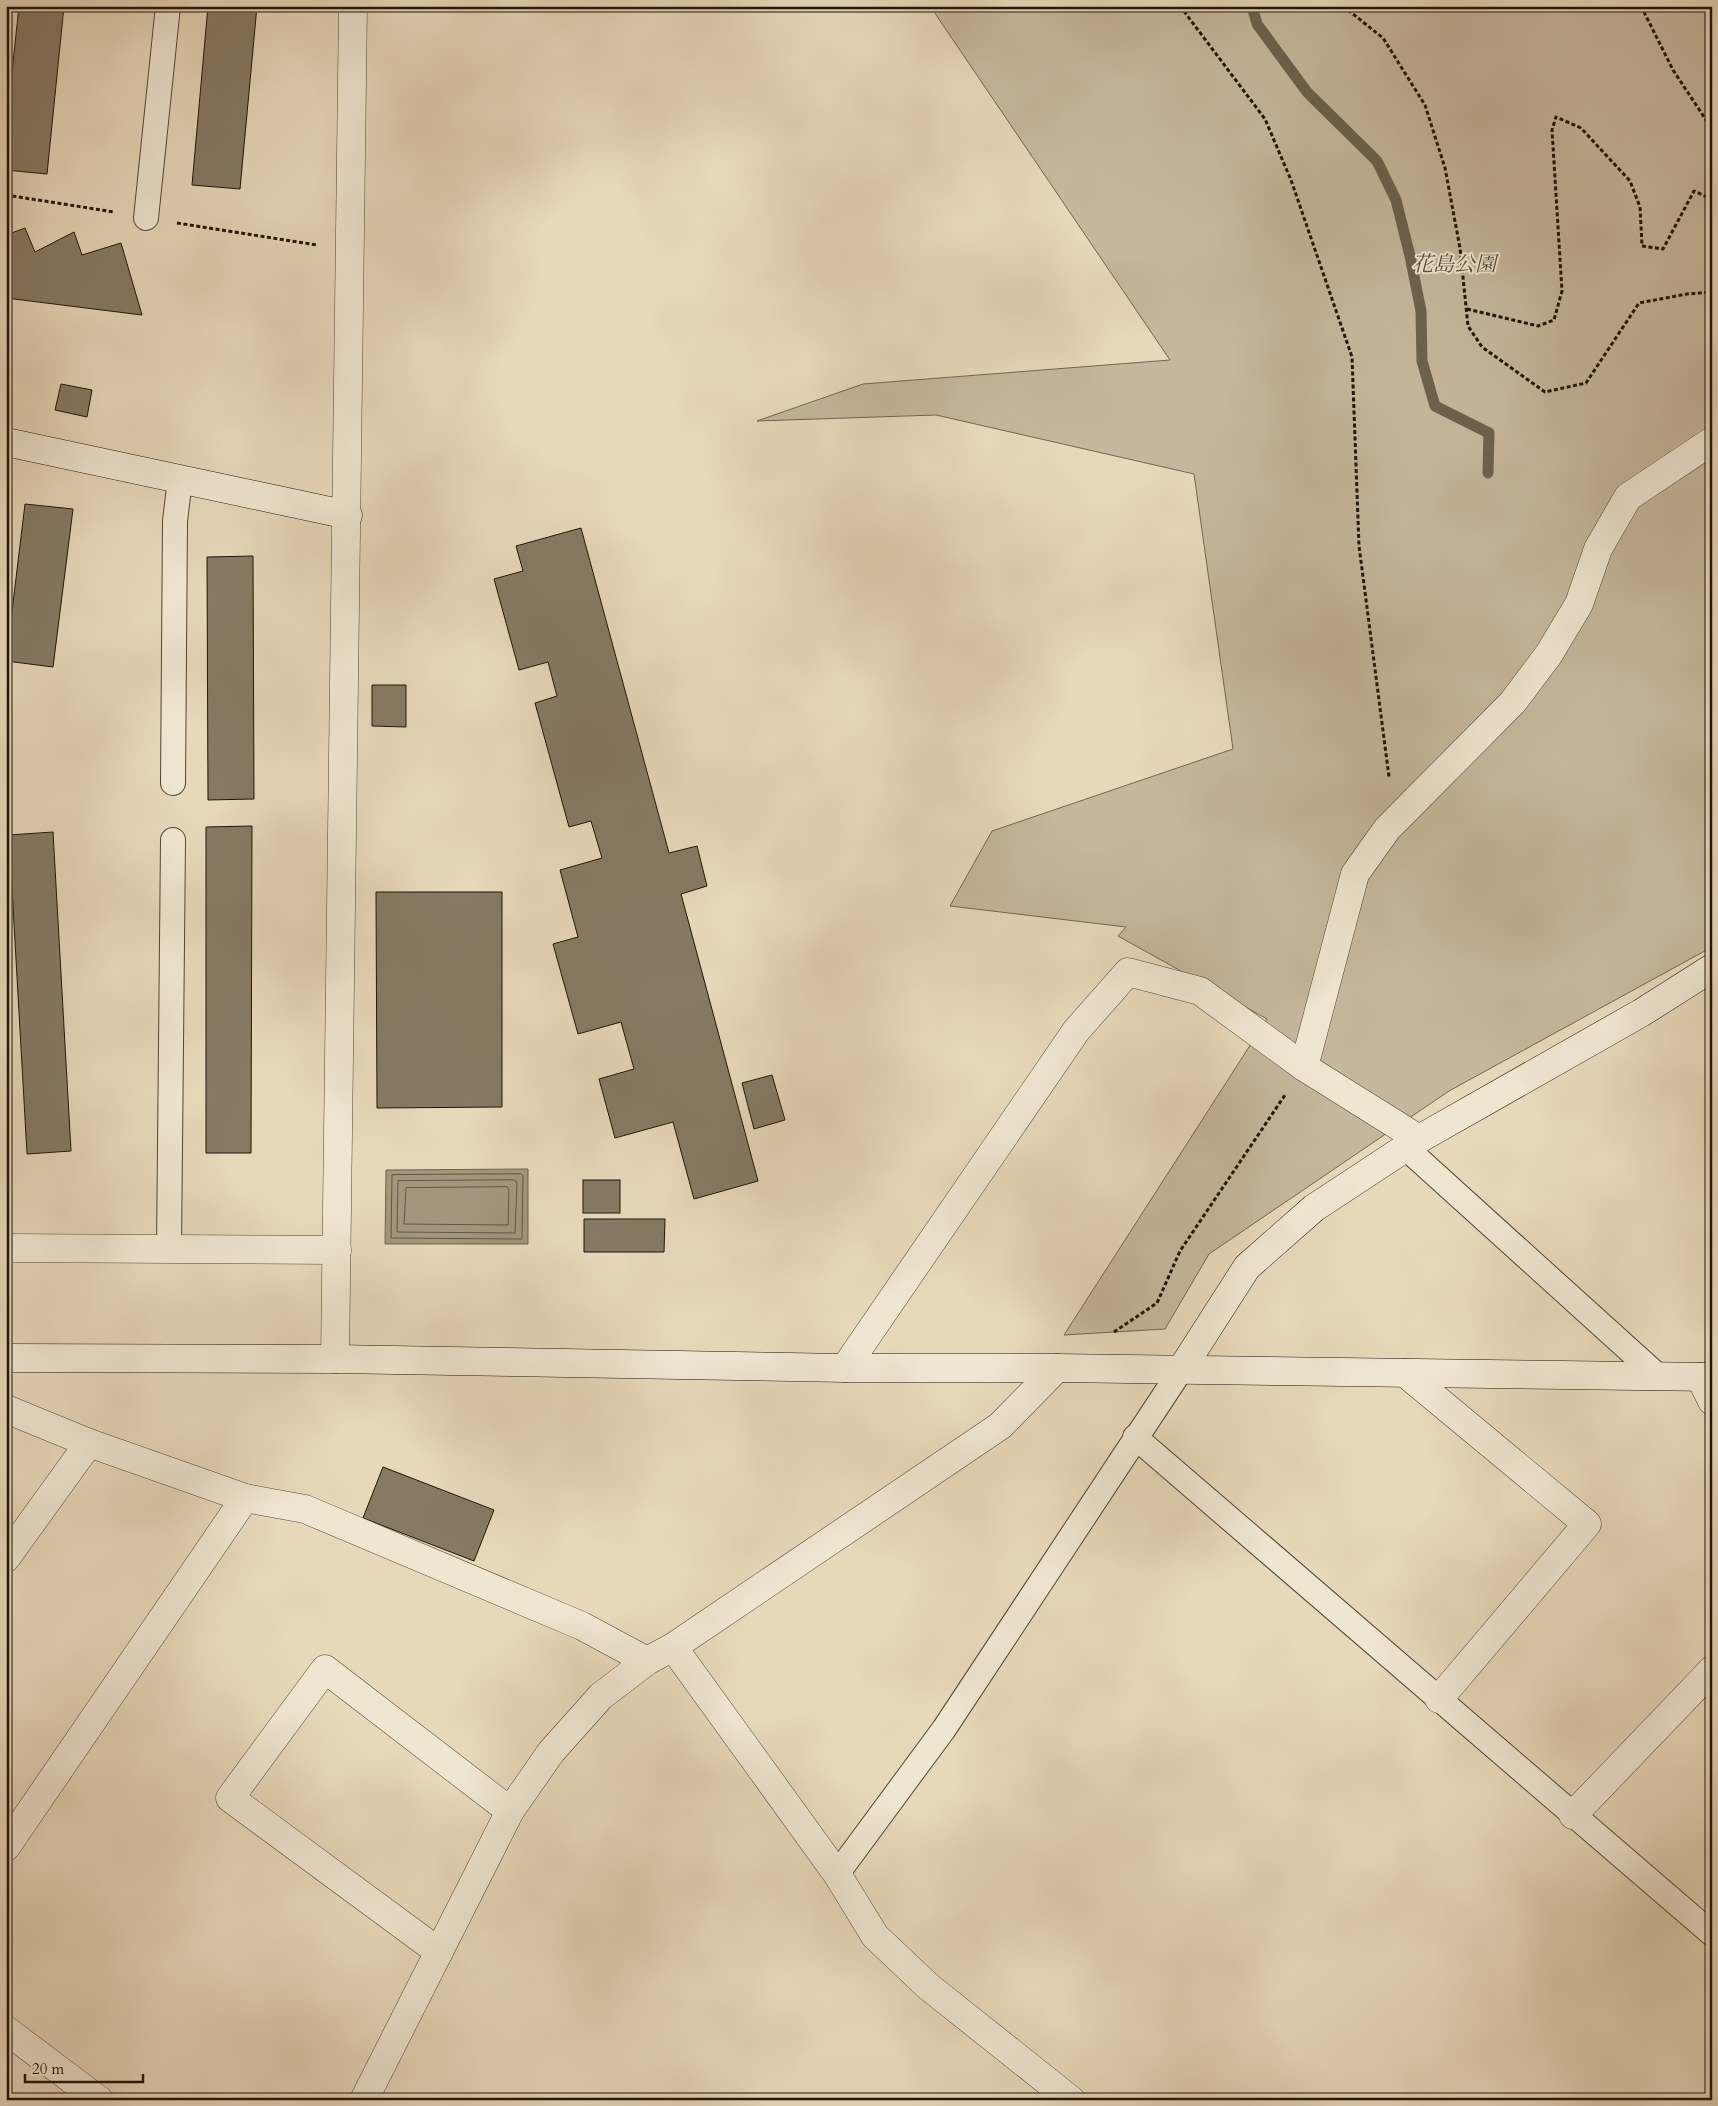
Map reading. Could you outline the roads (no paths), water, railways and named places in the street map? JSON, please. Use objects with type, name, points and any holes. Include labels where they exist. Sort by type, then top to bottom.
[{"type":"street","points":[[336,1359],[353,6]]},
{"type":"street","points":[[1304,1066],[1355,874],[1394,821],[1513,702],[1549,654],[1579,604],[1598,549],[1628,497],[1712,440]]},
{"type":"street","points":[[7,445],[348,515]]},
{"type":"street","points":[[1181,1370],[1247,1267],[1314,1208],[1412,1144],[1641,1013],[1712,968]]},
{"type":"street","points":[[844,1368],[1076,1031],[1128,972],[1200,991],[1412,1144]]},
{"type":"street","points":[[6,1248],[337,1250]]},
{"type":"street","points":[[6,1358],[336,1359],[844,1368],[1057,1368],[1706,1377],[1712,1401]]},
{"type":"street","points":[[364,2100],[510,1811],[551,1752],[601,1696],[647,1661],[673,1647],[1000,1426],[1057,1368]]},
{"type":"street","points":[[1405,1373],[1587,1524],[1439,1699]]},
{"type":"street","points":[[6,1409],[89,1443],[245,1498],[305,1509],[582,1626],[647,1661]]},
{"type":"street","points":[[6,1558],[89,1443]]},
{"type":"street","points":[[6,1847],[245,1498]]},
{"type":"street","points":[[673,1647],[837,1874],[874,1936],[929,1987],[1071,2100]]},
{"type":"street","points":[[439,1952],[230,1798],[325,1669],[510,1811]]},
{"type":"street","points":[[1573,1816],[1712,1670]]},
{"type":"street","points":[[6,2030],[99,2100]]},
{"type":"lane","points":[[146,218],[168,6]]},
{"type":"lane","points":[[173,783],[174,521],[180,479]]},
{"type":"lane","points":[[169,1249],[173,840]]},
{"type":"lane","points":[[1412,1144],[1658,1376]]},
{"type":"lane","points":[[837,1874],[944,1729],[1181,1370]]},
{"type":"lane","points":[[1135,1437],[1712,1934]]},
{"type":"water","points":[[528,1169],[528,1244],[385,1244],[386,1170]]},
{"type":"waterway","points":[[1252,6],[1257,24],[1307,92],[1377,161],[1396,200],[1410,256],[1421,311],[1422,361],[1435,406],[1489,433],[1488,473]]},
{"type":"park label","name":"花島公園","points":[[1454,264]]}]
